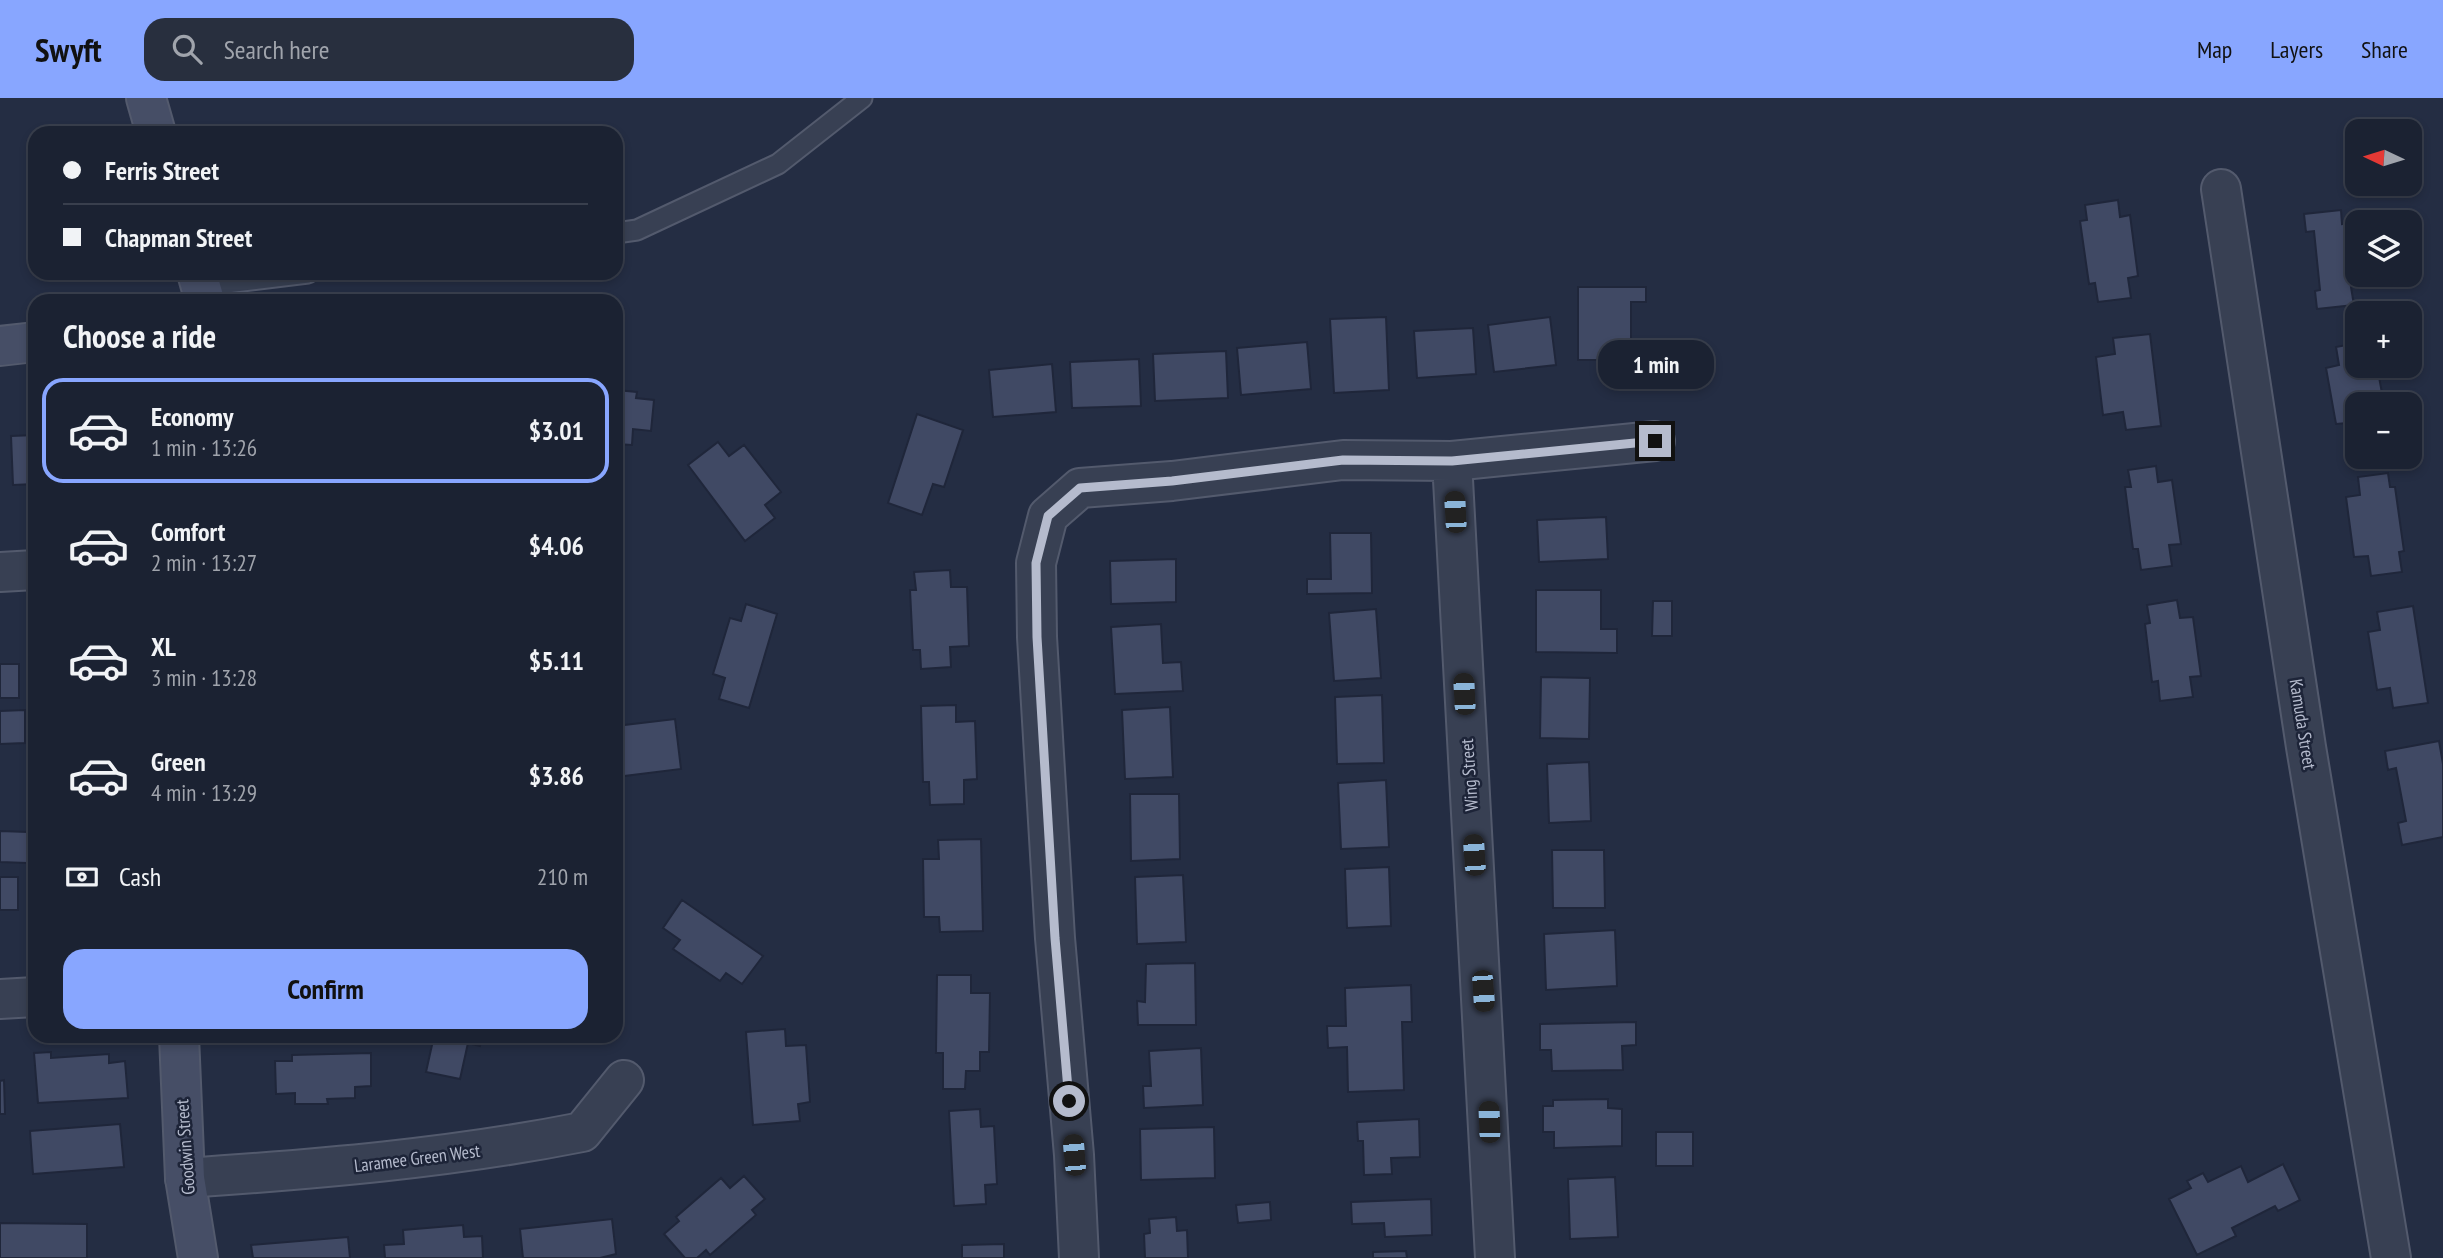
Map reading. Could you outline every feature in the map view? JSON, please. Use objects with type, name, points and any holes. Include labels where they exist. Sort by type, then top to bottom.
[{"type":"main road","points":[[146,98],[154,126]]},
{"type":"main road","points":[[0,346],[28,343]]},
{"type":"main road","name":"Goodwin Street","points":[[179,1043],[185,1178],[198,1258]]},
{"type":"street","name":"Kamuda Street","points":[[2221,189],[2306,747],[2391,1258]]},
{"type":"street","points":[[1079,1258],[1074,1155],[1055,938],[1037,637],[1036,563],[1048,516],[1080,488],[1172,481],[1343,460],[1452,461],[1655,441]]},
{"type":"street","name":"Wing Street","points":[[1452,461],[1495,1258]]},
{"type":"street","points":[[0,572],[28,570]]},
{"type":"street","points":[[0,999],[28,997]]},
{"type":"street","name":"Laramee Green West","points":[[185,1178],[386,1162],[497,1149],[582,1132],[624,1080]]},
{"type":"lane","points":[[623,232],[637,230],[778,164],[862,98]]},
{"type":"lane","points":[[201,287],[254,280]]},
{"type":"building","points":[[2118,200],[2120,217],[2130,215],[2138,276],[2128,278],[2131,298],[2098,302],[2095,283],[2089,284],[2080,221],[2087,220],[2085,205]]},
{"type":"building","points":[[2341,210],[2342,224],[2345,224],[2345,287],[2351,287],[2353,301],[2345,301],[2345,306],[2317,309],[2315,291],[2320,290],[2314,231],[2306,232],[2304,214]]},
{"type":"building","points":[[1578,287],[1646,287],[1646,302],[1631,302],[1631,360],[1578,360]]},
{"type":"building","points":[[1386,317],[1389,390],[1334,393],[1330,319]]},
{"type":"building","points":[[1550,317],[1556,365],[1494,372],[1488,325]]},
{"type":"building","points":[[1473,328],[1476,374],[1417,378],[1414,331]]},
{"type":"building","points":[[2150,334],[2161,426],[2126,430],[2123,412],[2103,415],[2096,357],[2115,354],[2113,338]]},
{"type":"building","points":[[1307,342],[1311,389],[1241,395],[1237,348]]},
{"type":"building","points":[[2345,345],[2345,378],[2379,378],[2382,392],[2345,392],[2345,423],[2336,424],[2326,368],[2339,365],[2336,347]]},
{"type":"building","points":[[1226,351],[1228,398],[1155,401],[1153,354]]},
{"type":"building","points":[[1139,359],[1141,406],[1072,408],[1070,362]]},
{"type":"building","points":[[1052,364],[1056,412],[993,417],[989,370]]},
{"type":"building","points":[[623,391],[637,392],[636,398],[654,400],[651,431],[633,429],[632,445],[623,444]]},
{"type":"building","points":[[917,414],[963,430],[944,487],[933,484],[922,515],[888,503]]},
{"type":"building","points":[[28,435],[28,484],[13,485],[11,436]]},
{"type":"building","points":[[718,442],[729,456],[744,445],[781,492],[765,505],[775,518],[745,541],[688,465]]},
{"type":"building","points":[[2156,466],[2158,482],[2172,480],[2181,544],[2169,545],[2172,566],[2141,570],[2138,549],[2133,549],[2125,487],[2131,487],[2128,470]]},
{"type":"building","points":[[2388,473],[2390,487],[2395,487],[2404,551],[2399,552],[2402,572],[2371,576],[2368,556],[2354,557],[2346,497],[2360,495],[2358,477]]},
{"type":"building","points":[[1606,517],[1608,559],[1539,562],[1537,520]]},
{"type":"building","points":[[1330,533],[1371,533],[1372,593],[1307,594],[1307,579],[1331,579]]},
{"type":"building","points":[[1176,559],[1176,602],[1111,604],[1110,561]]},
{"type":"building","points":[[950,570],[951,587],[967,587],[969,646],[950,647],[951,667],[921,669],[920,650],[913,650],[910,590],[916,590],[914,572]]},
{"type":"building","points":[[1536,590],[1601,590],[1601,629],[1617,629],[1617,653],[1536,652]]},
{"type":"building","points":[[2177,600],[2180,618],[2193,617],[2201,676],[2190,677],[2193,697],[2160,701],[2158,681],[2152,682],[2145,624],[2150,623],[2147,605]]},
{"type":"building","points":[[1653,601],[1672,601],[1672,636],[1652,636]]},
{"type":"building","points":[[746,604],[777,614],[749,708],[719,699],[725,678],[713,674],[730,618],[741,621]]},
{"type":"building","points":[[2413,606],[2428,703],[2393,708],[2390,688],[2377,690],[2368,632],[2380,630],[2377,612]]},
{"type":"building","points":[[1376,609],[1381,678],[1334,681],[1329,613]]},
{"type":"building","points":[[1161,624],[1163,663],[1181,662],[1183,691],[1115,694],[1111,627]]},
{"type":"building","points":[[0,664],[19,664],[19,698],[0,698]]},
{"type":"building","points":[[1541,677],[1590,678],[1589,739],[1540,738]]},
{"type":"building","points":[[1382,695],[1384,763],[1337,764],[1335,697]]},
{"type":"building","points":[[956,705],[956,722],[975,721],[977,779],[964,780],[964,804],[930,805],[929,782],[923,782],[921,706]]},
{"type":"building","points":[[1170,707],[1173,777],[1125,779],[1122,710]]},
{"type":"building","points":[[25,710],[25,743],[0,744],[0,711]]},
{"type":"building","points":[[675,719],[681,769],[623,776],[623,725]]},
{"type":"building","points":[[2439,741],[2443,764],[2443,837],[2402,845],[2398,823],[2406,821],[2396,768],[2388,770],[2385,751]]},
{"type":"building","points":[[1589,762],[1591,821],[1549,823],[1547,764]]},
{"type":"building","points":[[1386,780],[1389,847],[1341,849],[1338,783]]},
{"type":"building","points":[[1130,794],[1179,794],[1180,859],[1131,861]]},
{"type":"building","points":[[0,831],[28,832],[27,863],[0,862]]},
{"type":"building","points":[[981,839],[983,931],[940,932],[939,917],[924,917],[923,859],[939,859],[938,840]]},
{"type":"building","points":[[1552,850],[1604,850],[1605,908],[1553,908]]},
{"type":"building","points":[[1389,867],[1391,926],[1347,928],[1345,869]]},
{"type":"building","points":[[1183,875],[1186,942],[1137,944],[1135,877]]},
{"type":"building","points":[[0,877],[18,877],[18,910],[0,910]]},
{"type":"building","points":[[682,900],[763,956],[742,984],[726,973],[720,981],[673,949],[680,940],[663,928]]},
{"type":"building","points":[[1615,930],[1617,986],[1546,990],[1544,934]]},
{"type":"building","points":[[1195,963],[1196,1025],[1138,1025],[1137,1001],[1145,1002],[1146,964]]},
{"type":"building","points":[[937,975],[971,975],[971,993],[990,993],[989,1052],[980,1052],[980,1071],[966,1071],[965,1089],[943,1089],[943,1053],[936,1053]]},
{"type":"building","points":[[1411,985],[1412,1022],[1402,1022],[1404,1090],[1348,1092],[1347,1047],[1328,1048],[1327,1026],[1346,1026],[1345,988]]},
{"type":"building","points":[[1636,1022],[1636,1045],[1622,1046],[1623,1070],[1552,1071],[1551,1050],[1540,1050],[1540,1024]]},
{"type":"building","points":[[785,1029],[786,1046],[806,1045],[810,1102],[798,1104],[800,1121],[753,1125],[746,1032]]},
{"type":"building","points":[[432,1043],[468,1043],[460,1079],[426,1072]]},
{"type":"building","points":[[1201,1048],[1203,1105],[1144,1108],[1143,1086],[1151,1086],[1149,1051]]},
{"type":"building","points":[[51,1052],[51,1058],[109,1054],[109,1063],[125,1061],[128,1098],[38,1103],[34,1053]]},
{"type":"building","points":[[371,1053],[371,1086],[355,1087],[355,1098],[327,1099],[328,1104],[295,1104],[295,1093],[276,1094],[275,1061],[292,1061],[292,1055]]},
{"type":"building","points":[[4,1080],[5,1114],[0,1114],[0,1081]]},
{"type":"building","points":[[1608,1099],[1608,1108],[1622,1109],[1622,1146],[1554,1148],[1554,1132],[1543,1132],[1543,1106],[1553,1106],[1553,1100]]},
{"type":"building","points":[[980,1109],[981,1127],[994,1126],[997,1184],[985,1185],[986,1204],[954,1206],[949,1111]]},
{"type":"building","points":[[1419,1119],[1420,1157],[1391,1158],[1392,1174],[1364,1175],[1363,1141],[1358,1141],[1357,1122]]},
{"type":"building","points":[[120,1124],[124,1167],[33,1174],[30,1131]]},
{"type":"building","points":[[1214,1127],[1215,1178],[1141,1180],[1140,1129]]},
{"type":"building","points":[[1656,1132],[1693,1132],[1693,1166],[1656,1166]]},
{"type":"building","points":[[2283,1164],[2300,1200],[2278,1211],[2275,1206],[2232,1228],[2236,1236],[2197,1255],[2169,1199],[2191,1188],[2187,1181],[2203,1173],[2208,1182],[2241,1166],[2248,1182]]},
{"type":"building","points":[[744,1176],[765,1199],[752,1210],[756,1215],[710,1255],[706,1250],[697,1258],[685,1258],[664,1234],[679,1221],[676,1217],[721,1178],[730,1188]]},
{"type":"building","points":[[1615,1177],[1618,1237],[1570,1239],[1568,1179]]},
{"type":"building","points":[[1431,1199],[1432,1235],[1385,1237],[1384,1223],[1352,1224],[1351,1202]]},
{"type":"building","points":[[1270,1202],[1271,1220],[1238,1223],[1236,1205]]},
{"type":"building","points":[[1176,1217],[1177,1231],[1187,1230],[1188,1258],[1145,1258],[1144,1234],[1150,1233],[1149,1219]]},
{"type":"building","points":[[612,1219],[616,1254],[600,1258],[523,1258],[520,1229]]},
{"type":"building","points":[[0,1223],[87,1224],[87,1258],[0,1258]]},
{"type":"building","points":[[463,1225],[464,1237],[482,1236],[483,1258],[385,1258],[384,1245],[404,1244],[403,1230]]},
{"type":"building","points":[[348,1237],[350,1258],[253,1258],[251,1245]]},
{"type":"building","points":[[1004,1244],[1004,1258],[962,1258],[962,1245]]},
{"type":"building","points":[[1406,1251],[1407,1258],[1373,1258],[1373,1252]]},
{"type":"route","points":[[1069,1101],[1055,938],[1037,637],[1036,563],[1048,516],[1080,488],[1172,481],[1343,460],[1452,461],[1655,441]]}]
